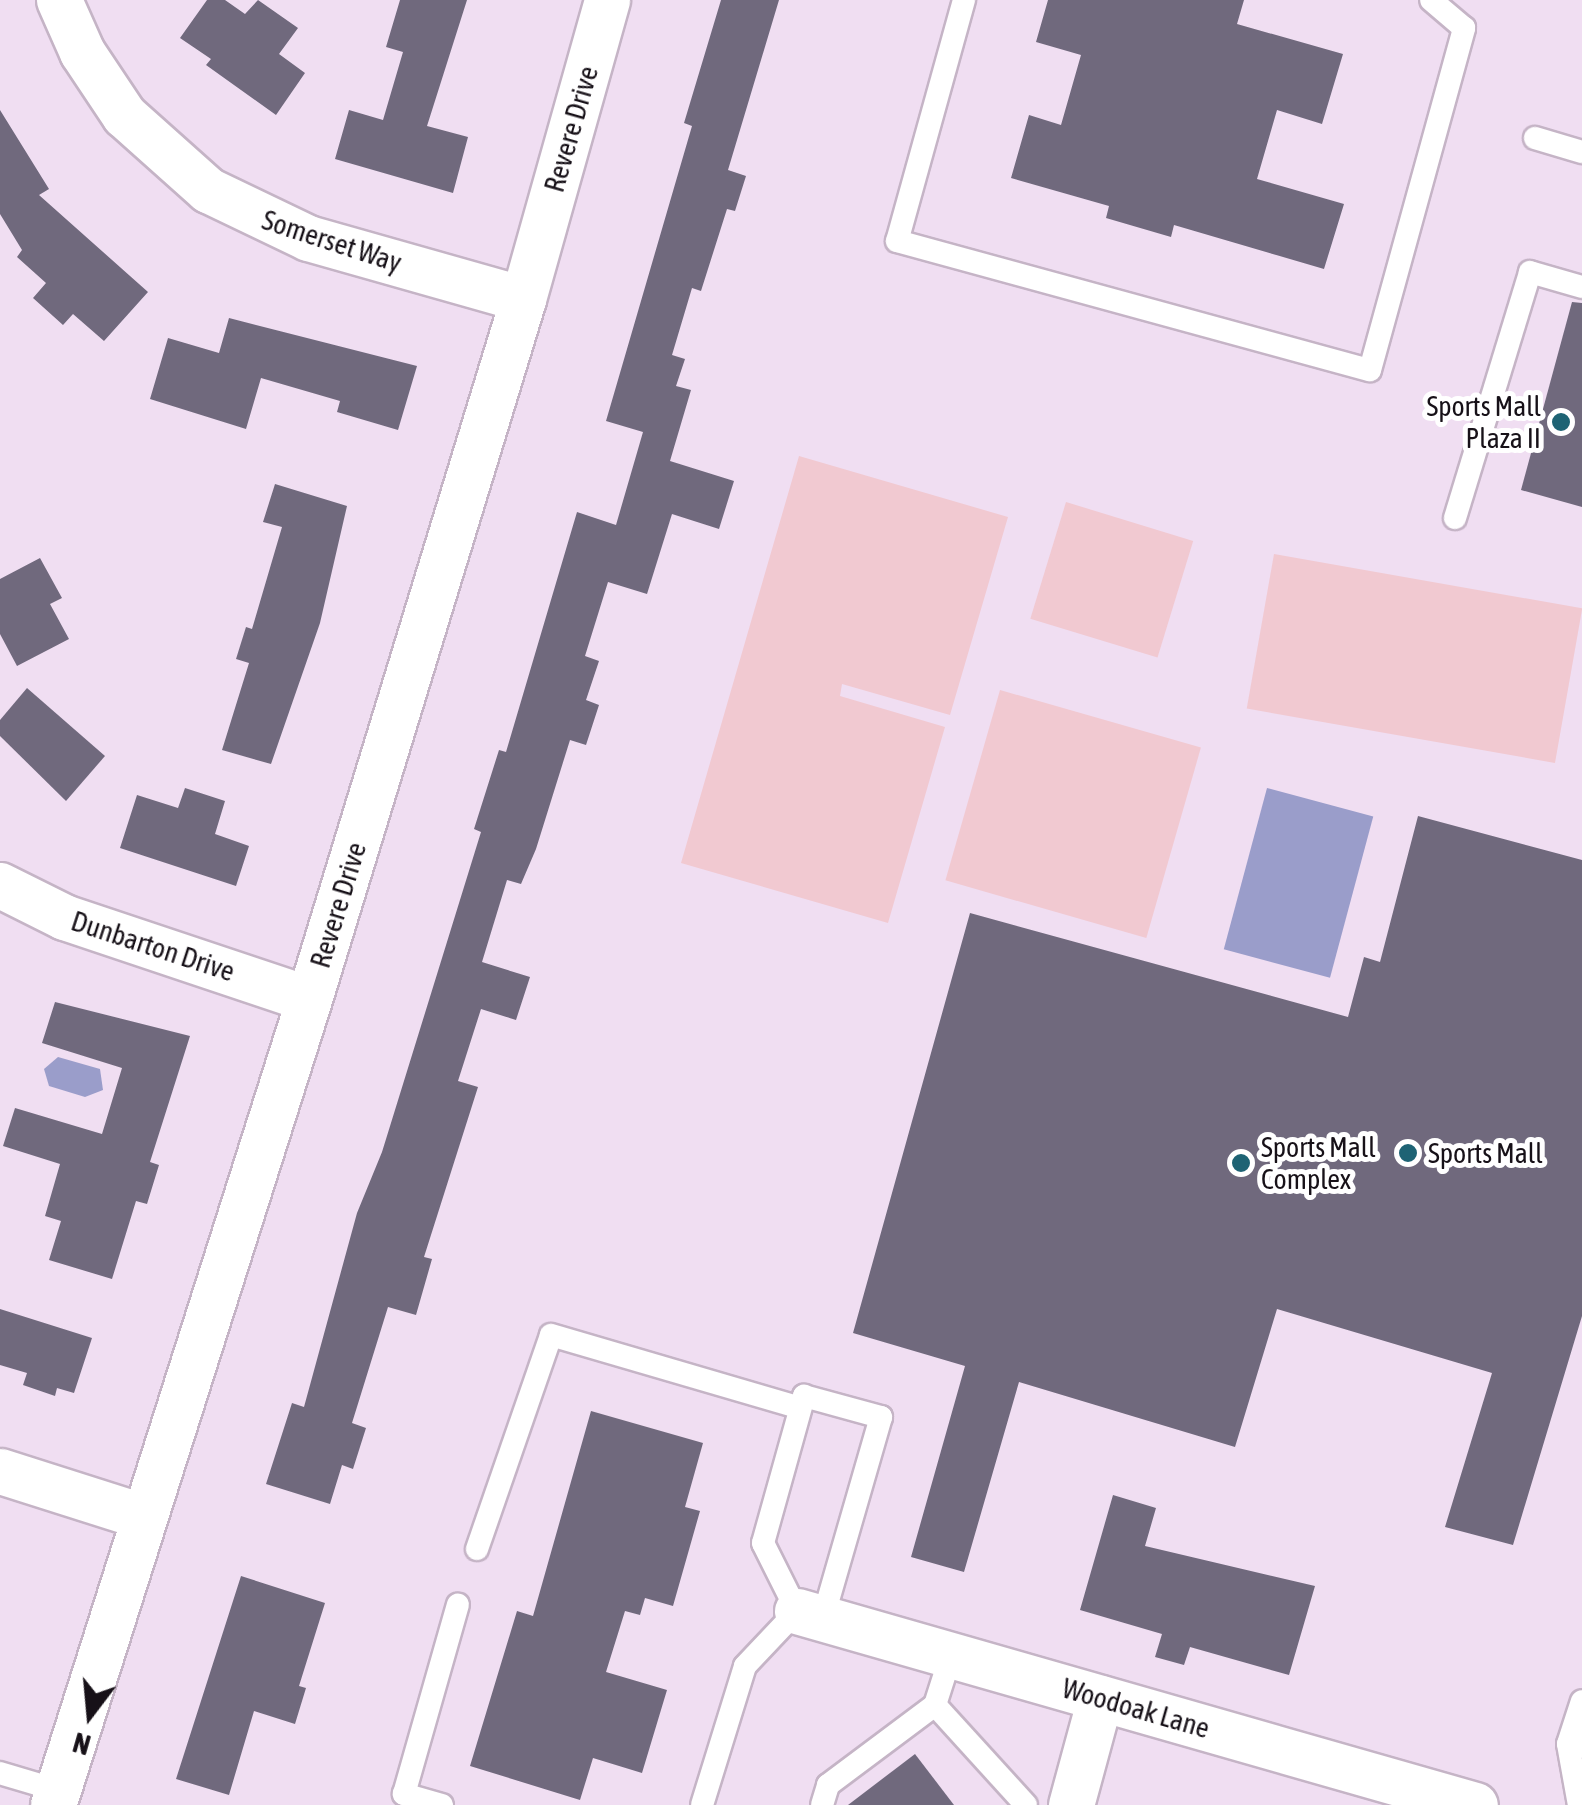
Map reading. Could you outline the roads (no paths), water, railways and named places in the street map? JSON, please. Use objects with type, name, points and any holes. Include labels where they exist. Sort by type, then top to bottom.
[{"type":"street","name":"Somerset Way","points":[[59,0],[82,52],[124,114],[208,190],[308,238],[523,299]]},
{"type":"street","name":"Revere Drive","points":[[55,1797],[309,999],[523,299],[607,0]]},
{"type":"street","name":"Dunbarton Drive","points":[[0,885],[64,917],[309,999]]},
{"type":"street","points":[[0,1471],[142,1516]]},
{"type":"street","name":"Woodoak Lane","points":[[810,1614],[1447,1801]]},
{"type":"street","points":[[1071,1805],[1100,1698]]},
{"type":"lane","points":[[964,0],[897,241],[1370,370],[1464,28],[1431,0]]},
{"type":"lane","points":[[1535,138],[1582,152]]},
{"type":"lane","points":[[1455,518],[1530,272],[1582,287]]},
{"type":"lane","points":[[477,1550],[551,1336],[800,1408]]},
{"type":"lane","points":[[702,1805],[744,1666],[810,1614],[881,1418],[804,1396],[763,1544],[810,1614]]},
{"type":"lane","points":[[442,1805],[404,1794],[458,1605]]},
{"type":"lane","points":[[822,1805],[828,1785],[936,1705],[951,1655]]},
{"type":"lane","points":[[1579,1805],[1575,1746],[1582,1701]]},
{"type":"lane","points":[[936,1705],[1026,1805]]},
{"type":"lane","points":[[0,1773],[55,1797]]},
{"type":"water","points":[[1267,788],[1373,816],[1330,978],[1224,949]]},
{"type":"water","points":[[58,1057],[100,1069],[103,1090],[85,1097],[49,1086],[44,1069]]},
{"type":"place","name":"Sports Mall Plaza II","points":[[1561,422]]},
{"type":"place","name":"Sports Mall","points":[[1408,1153]]},
{"type":"place","name":"Sports Mall Complex","points":[[1241,1163]]}]
